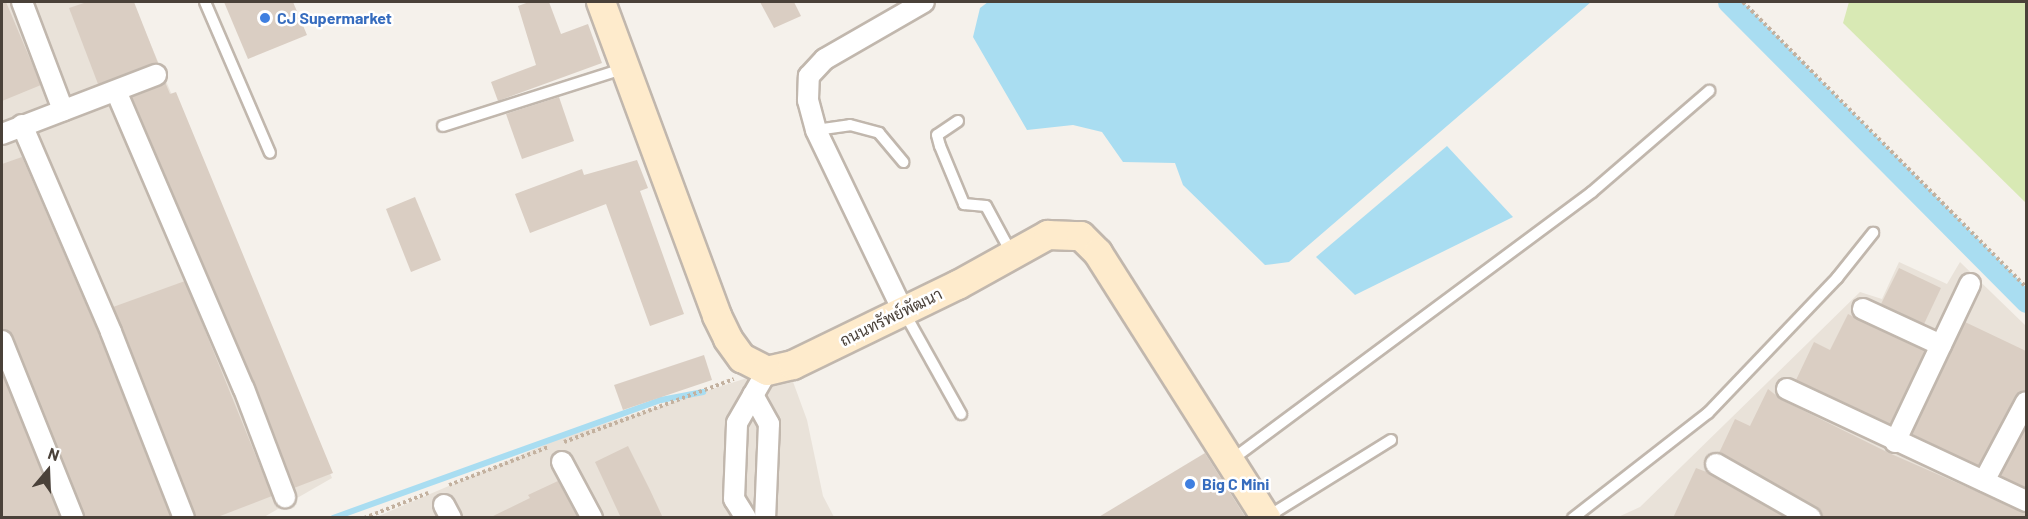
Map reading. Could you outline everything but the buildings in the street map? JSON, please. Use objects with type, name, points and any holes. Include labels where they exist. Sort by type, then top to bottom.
[{"type":"street","points":[[22,2],[63,110]]},
{"type":"street","points":[[601,2],[624,69],[728,339],[742,358],[767,370],[736,423],[734,499],[746,518]]},
{"type":"street","points":[[903,311],[816,130],[808,100],[809,76],[825,59],[924,2]]},
{"type":"street","points":[[2,134],[156,75]]},
{"type":"street","points":[[116,91],[244,389],[285,497]]},
{"type":"street","points":[[22,125],[111,332],[184,518]]},
{"type":"street","name":"ถนนทรัพย์พัฒนา","points":[[767,370],[794,365],[1048,235],[1081,236],[1098,253],[1266,518]]},
{"type":"street","points":[[1895,442],[1970,284]]},
{"type":"street","points":[[1863,309],[1941,345]]},
{"type":"street","points":[[2,341],[73,518]]},
{"type":"street","points":[[1787,389],[1895,442],[2026,501]]},
{"type":"street","points":[[753,395],[769,424],[765,518]]},
{"type":"street","points":[[1984,481],[2026,402]]},
{"type":"street","points":[[562,462],[592,518]]},
{"type":"street","points":[[1716,464],[1811,518]]},
{"type":"lane","points":[[206,2],[270,153]]},
{"type":"lane","points":[[443,126],[624,69]]},
{"type":"lane","points":[[1230,461],[1592,192],[1709,91]]},
{"type":"lane","points":[[958,121],[937,135],[940,146],[964,204],[986,206],[1012,254]]},
{"type":"lane","points":[[816,130],[850,125],[879,133],[903,162]]},
{"type":"lane","points":[[1573,518],[1708,413],[1837,278],[1873,233]]},
{"type":"lane","points":[[903,311],[961,414]]},
{"type":"lane","points":[[1266,518],[1391,440]]},
{"type":"path","points":[[1743,2],[1887,151],[2026,287]]},
{"type":"shaded area","points":[[2,2],[133,2],[332,478],[264,517],[2,517]]},
{"type":"shaded area","points":[[1899,262],[1947,284],[1960,262],[2026,326],[2026,517],[1616,518],[1640,507],[1860,292],[1882,299]]},
{"type":"shaded area","points":[[747,378],[792,379],[807,420],[823,496],[834,517],[374,518],[563,437]]},
{"type":"green space","points":[[1849,2],[2026,2],[2026,203],[1843,23]]},
{"type":"water","points":[[988,2],[1591,2],[1289,262],[1265,265],[1183,185],[1175,163],[1123,162],[1102,132],[1073,125],[1027,130],[973,37],[980,8]]},
{"type":"water","points":[[1447,146],[1513,217],[1355,295],[1316,257]]},
{"type":"waterway","points":[[1728,2],[2026,302]]},
{"type":"waterway","points":[[333,518],[661,400],[703,392]]},
{"type":"place","name":"CJ Supermarket","points":[[265,18]]},
{"type":"place","name":"Big C Mini","points":[[1190,484]]}]
